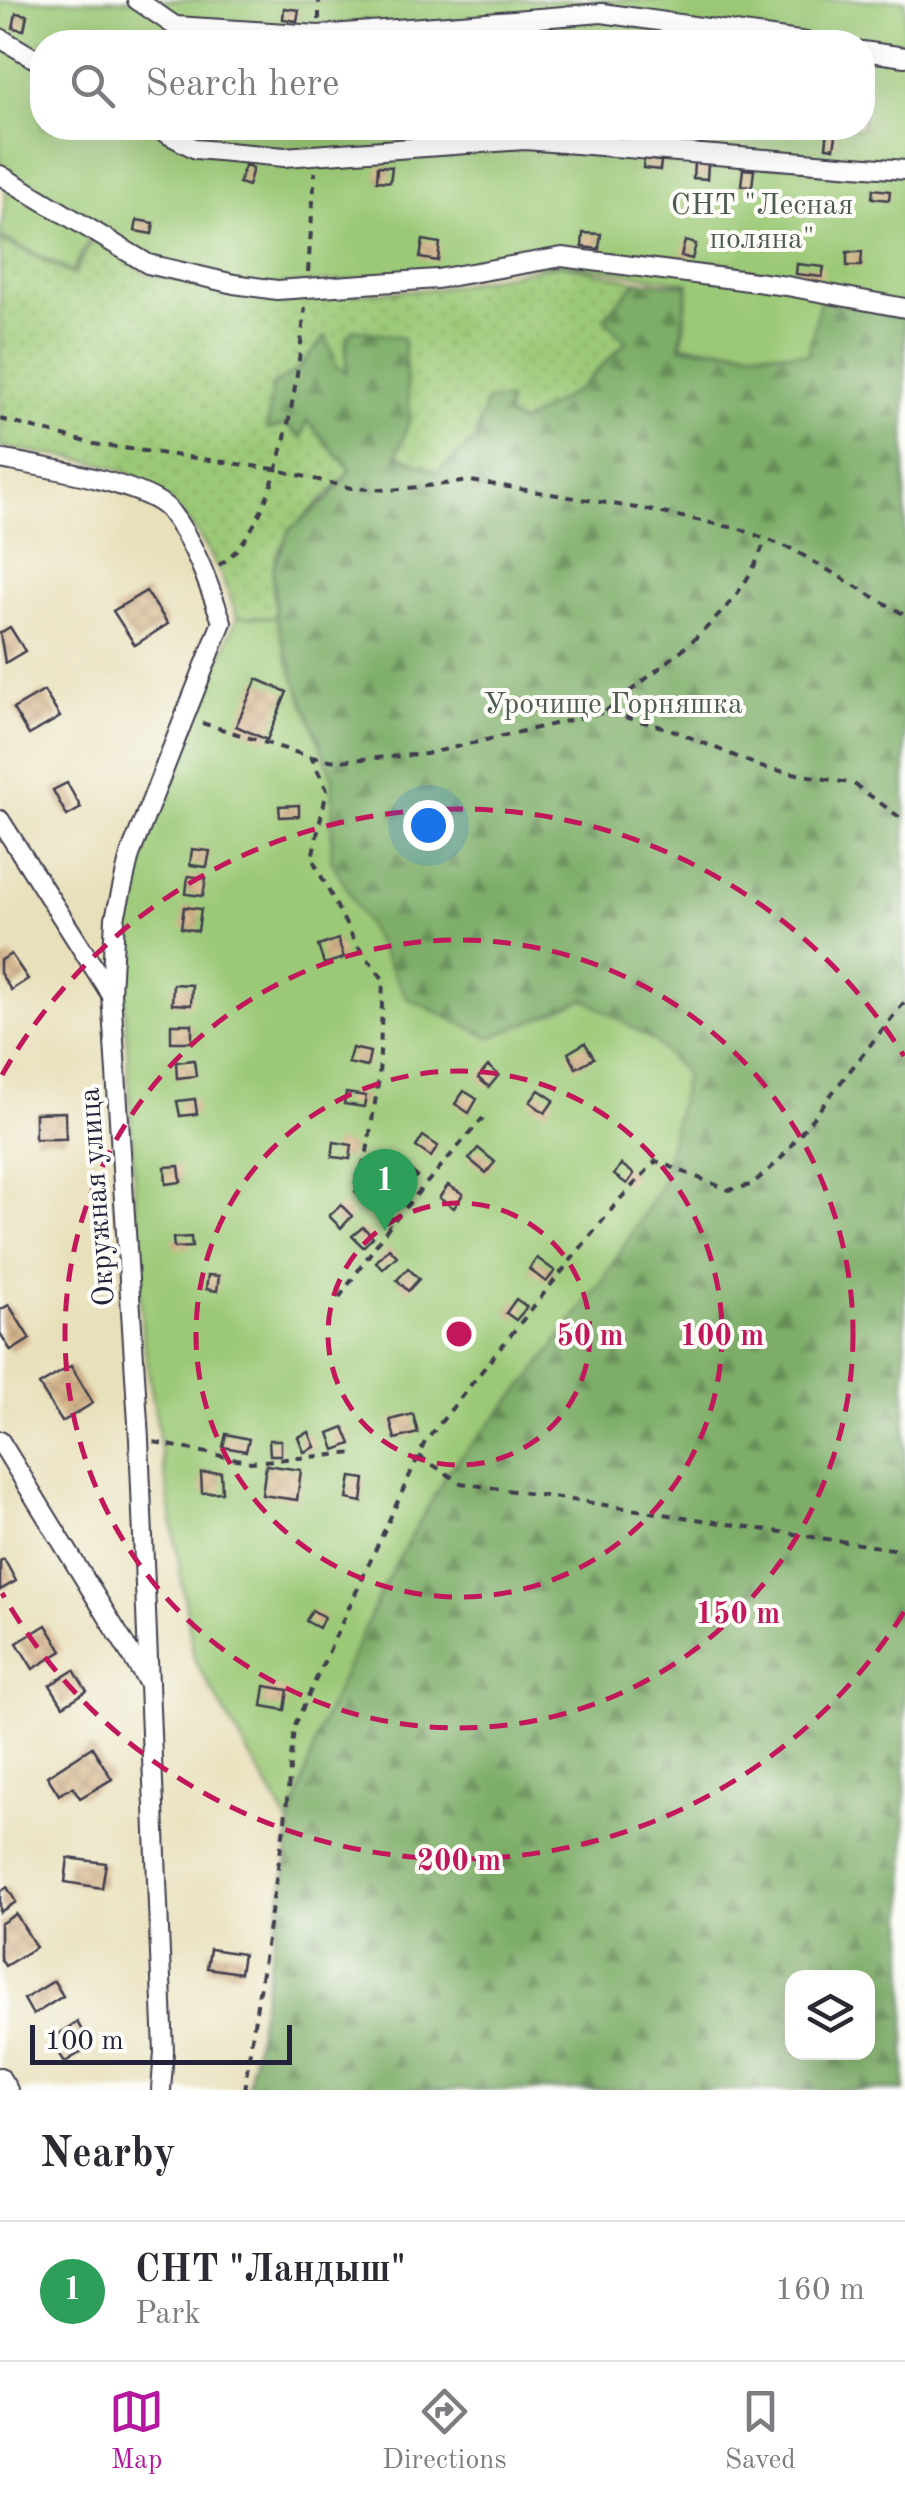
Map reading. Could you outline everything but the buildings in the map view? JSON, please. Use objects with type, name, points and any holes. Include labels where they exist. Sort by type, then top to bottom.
[{"type":"street","points":[[137,0],[176,26],[235,30]]},
{"type":"street","points":[[381,30],[602,12],[724,30]]},
{"type":"street","points":[[0,38],[30,57]]},
{"type":"street","points":[[875,53],[905,57]]},
{"type":"street","points":[[179,140],[196,149],[284,158],[525,140],[905,170]]},
{"type":"street","points":[[0,175],[148,264],[234,284],[277,290],[437,279],[562,256],[788,286],[905,308]]},
{"type":"street","name":"Окружная улица","points":[[0,458],[97,478],[166,506],[204,574],[222,622],[130,855],[115,918],[110,993],[139,1439],[164,2052],[161,2090]]},
{"type":"street","points":[[0,820],[110,993]]},
{"type":"street","points":[[0,1441],[150,1686]]},
{"type":"street","points":[[0,2077],[8,2090]]},
{"type":"path","points":[[204,574],[238,552],[257,523],[274,469],[294,394],[307,288],[316,155]]},
{"type":"path","points":[[0,418],[94,444],[274,469],[351,488],[391,490],[470,481],[546,490],[740,530],[792,549],[905,614]]},
{"type":"path","points":[[184,715],[236,737],[336,761],[426,754],[604,712],[737,598],[759,561],[765,539]]},
{"type":"path","points":[[604,712],[670,729],[764,768],[854,784],[898,812],[905,822]]},
{"type":"path","points":[[311,757],[327,790],[312,858],[356,944],[384,980],[379,1078],[366,1152],[354,1189],[390,1225]]},
{"type":"path","points":[[244,2090],[285,1821],[294,1727],[426,1442],[619,1200],[656,1160],[729,1190],[751,1186],[778,1162],[905,1001]]},
{"type":"path","points":[[339,1298],[390,1225],[483,1118]]},
{"type":"path","points":[[139,1439],[251,1462],[356,1453]]},
{"type":"path","points":[[420,1456],[461,1482],[905,1551]]},
{"type":"green space","name":"СНТ \"Лесная поляна\"","points":[[0,0],[905,0],[905,314],[820,300],[808,354],[682,345],[689,283],[562,263],[233,289],[92,235],[72,272],[0,236],[9,174],[0,169]]},
{"type":"green space","points":[[0,239],[73,275],[93,240],[146,273],[278,298],[436,289],[561,264],[637,281],[604,318],[627,341],[580,388],[521,423],[507,417],[479,421],[476,440],[437,472],[396,455],[410,418],[347,339],[346,374],[336,366],[325,337],[298,369],[272,386],[267,429],[306,419],[350,470],[294,529],[277,555],[273,575],[276,618],[237,617],[220,574],[197,533],[149,485],[99,464],[0,447]]},
{"type":"green space","name":"Урочище Горняшка","points":[[637,281],[688,285],[680,347],[808,354],[819,300],[905,314],[905,2090],[247,2090],[286,1871],[290,1825],[320,1727],[385,1583],[448,1471],[532,1376],[605,1277],[661,1185],[685,1074],[585,999],[491,1038],[407,998],[331,860],[333,778],[288,662],[276,618],[273,569],[289,530],[329,498],[350,470],[307,420],[302,438],[286,425],[267,430],[272,386],[298,369],[326,336],[336,366],[346,373],[347,338],[354,329],[403,338],[410,418],[397,455],[437,472],[476,440],[486,401],[508,400],[507,417],[521,423],[580,388],[626,342],[604,318]]},
{"type":"green space","points":[[237,617],[276,618],[288,662],[333,778],[331,860],[407,998],[491,1038],[585,999],[654,1041],[685,1074],[661,1185],[605,1277],[532,1376],[448,1471],[385,1583],[320,1727],[290,1825],[194,1659],[142,1331],[122,955],[132,880]]},
{"type":"place","name":"СНТ \"Ландыш\"","points":[[385,1231]]}]
